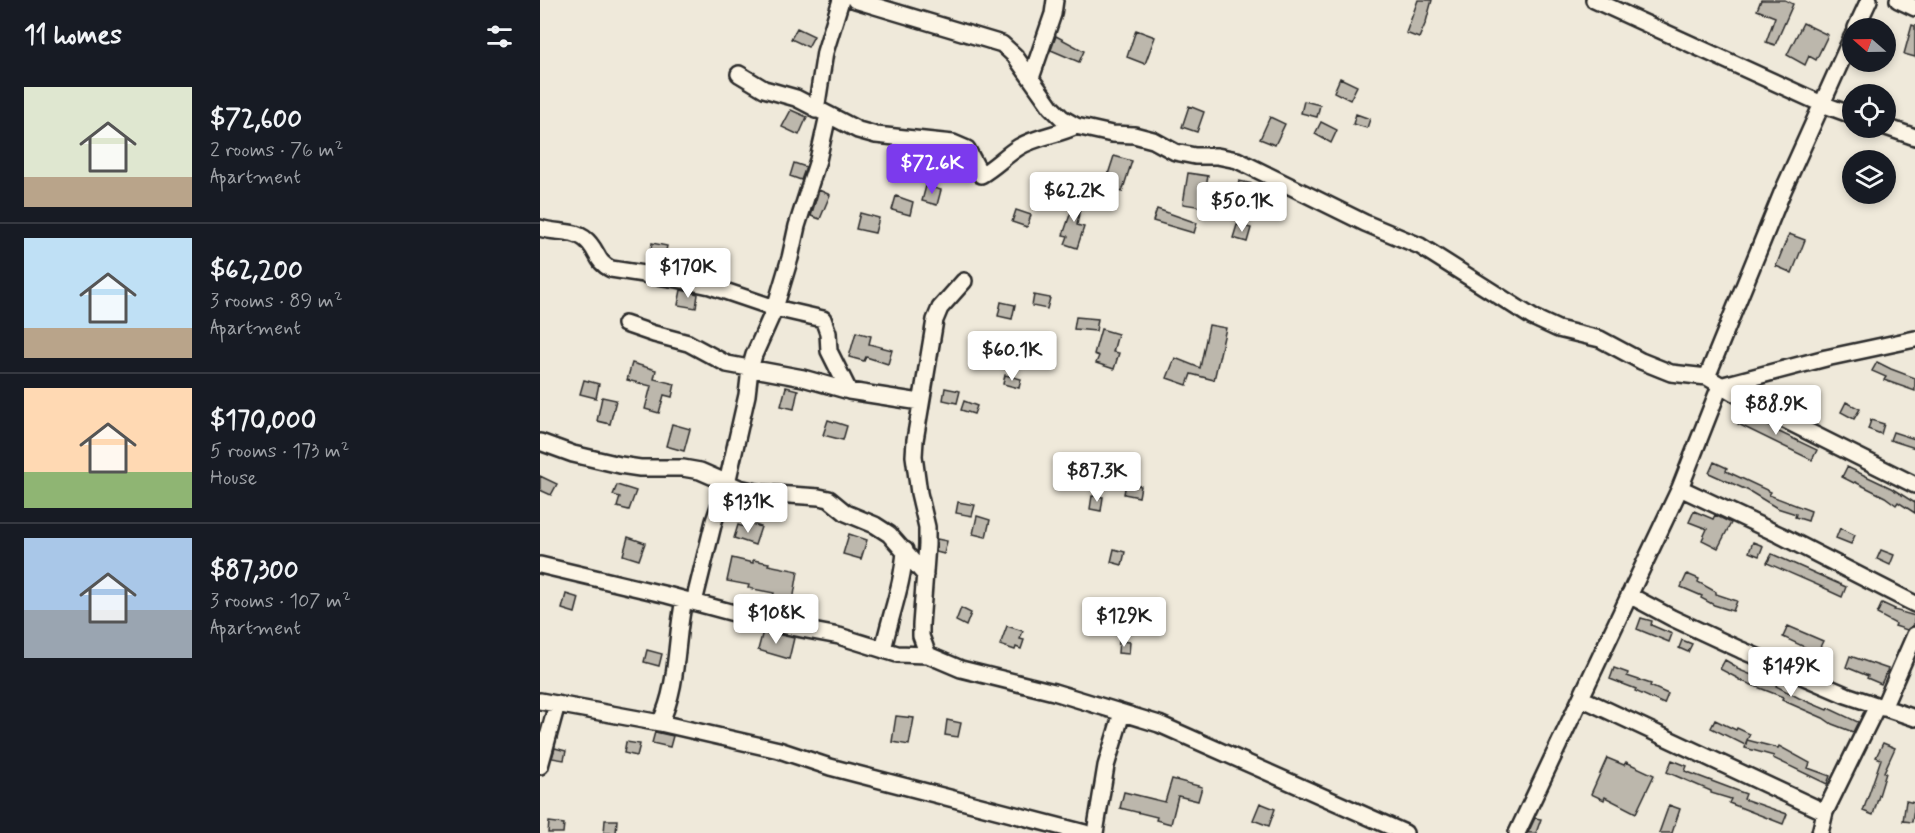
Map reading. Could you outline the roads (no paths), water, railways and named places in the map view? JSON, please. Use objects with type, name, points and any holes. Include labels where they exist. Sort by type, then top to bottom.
[{"type":"street","points":[[660,723],[673,690],[679,623],[689,601],[727,483],[747,396],[750,369],[775,308],[818,160],[825,52],[841,0]]},
{"type":"street","points":[[855,0],[1002,44],[1015,56],[1051,107],[1062,118],[1076,126],[1112,134],[1134,135],[1152,140],[1175,152],[1237,160],[1365,223],[1420,246],[1532,317],[1558,329],[1600,339],[1641,361],[1671,373],[1707,377],[1720,386],[1915,485]]},
{"type":"street","points":[[1031,78],[1053,14],[1055,0]]},
{"type":"street","points":[[1593,0],[1842,111]]},
{"type":"street","points":[[1861,18],[1869,0]]},
{"type":"street","points":[[1898,0],[1915,8]]},
{"type":"street","points":[[1707,377],[1782,193],[1842,59]]},
{"type":"street","points":[[739,74],[764,89],[796,98],[858,130],[876,135],[953,143],[967,149],[981,175],[1020,146],[1076,126]]},
{"type":"street","points":[[1896,130],[1915,137]]},
{"type":"street","points":[[540,228],[580,236],[590,243],[602,264],[611,269],[710,286],[775,308],[823,319],[828,333],[829,351],[849,391]]},
{"type":"street","points":[[928,655],[921,636],[927,527],[914,456],[920,402],[934,320],[940,308],[964,281]]},
{"type":"street","points":[[625,324],[688,343],[728,364],[803,378],[849,391],[920,402]]},
{"type":"street","points":[[1720,386],[1826,358],[1915,339]]},
{"type":"street","points":[[1517,833],[1680,488],[1720,386]]},
{"type":"street","points":[[540,442],[573,454],[620,465],[700,471],[727,483],[761,493],[829,499],[846,513],[875,525],[888,534],[905,550],[925,575]]},
{"type":"street","points":[[1680,488],[1780,535],[1915,604]]},
{"type":"street","points":[[883,650],[904,571],[905,550]]},
{"type":"street","points":[[540,565],[774,624],[839,636],[897,654],[928,655],[962,669],[1031,686],[1159,724],[1405,833]]},
{"type":"street","points":[[1629,595],[1741,650],[1846,695],[1915,718]]},
{"type":"street","points":[[1820,833],[1825,812],[1915,635]]},
{"type":"street","points":[[1581,699],[1825,812]]},
{"type":"street","points":[[540,701],[660,723],[779,750],[830,767],[1085,833]]},
{"type":"street","points":[[540,766],[557,704]]},
{"type":"street","points":[[1095,833],[1106,766],[1122,713]]}]
